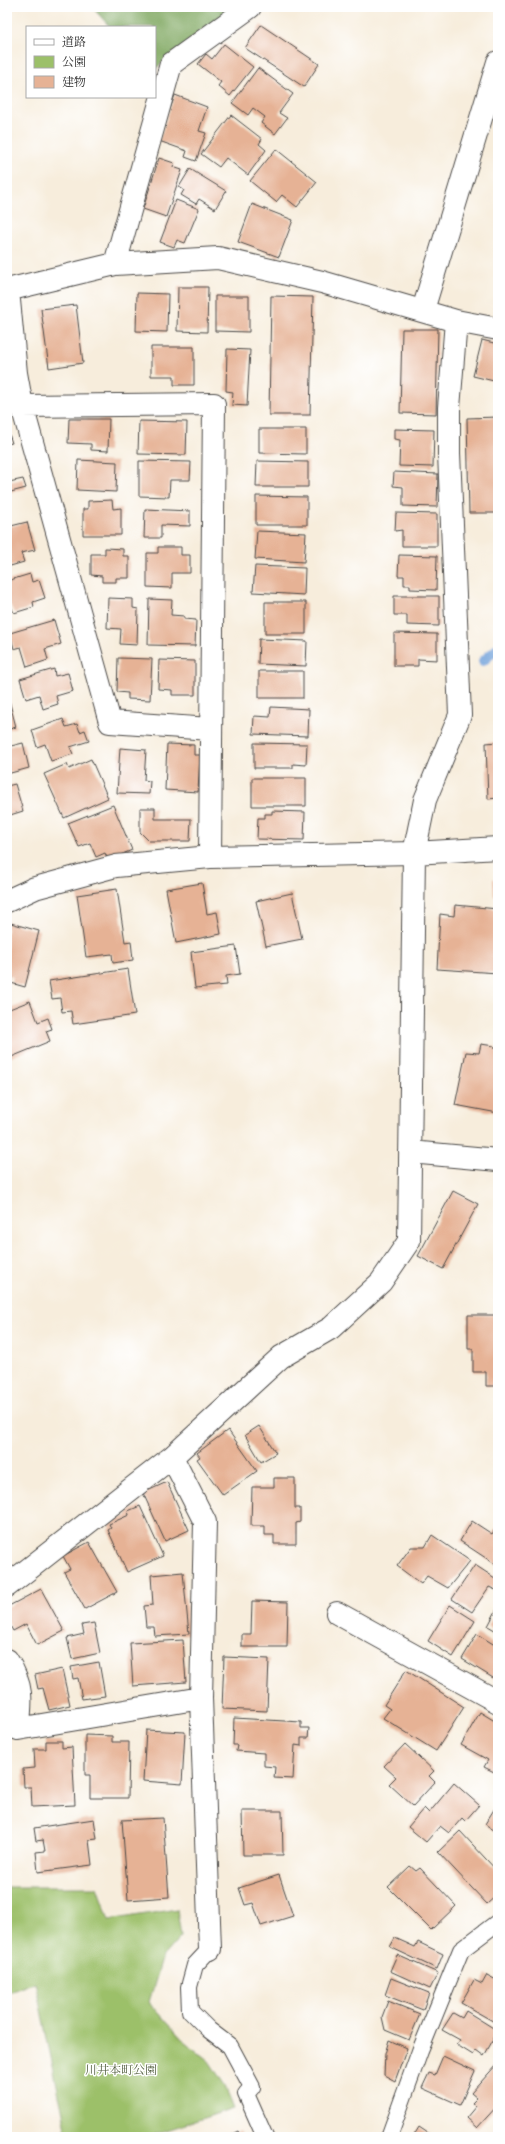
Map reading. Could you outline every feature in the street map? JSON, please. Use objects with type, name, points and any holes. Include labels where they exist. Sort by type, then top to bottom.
[{"type":"street","points":[[115,264],[171,64],[250,7]]},
{"type":"street","points":[[423,310],[498,62]]},
{"type":"street","points":[[210,729],[110,722],[22,406],[16,373],[8,290],[115,264],[218,258],[322,282],[423,310],[456,321],[498,329]]},
{"type":"street","points":[[7,1586],[172,1457],[281,1357],[331,1328],[381,1282],[409,1241],[414,853],[425,800],[460,715],[449,453],[449,408],[456,321]]},
{"type":"street","points":[[22,406],[214,404],[210,857]]},
{"type":"street","points":[[7,900],[35,888],[116,866],[210,857],[414,853],[498,848]]},
{"type":"street","points":[[410,1152],[498,1160]]},
{"type":"street","points":[[172,1457],[206,1522],[201,1698],[210,1949]]},
{"type":"street","points":[[338,1613],[498,1702]]},
{"type":"street","points":[[7,1660],[17,1676],[22,1705],[18,1729],[201,1698]]},
{"type":"lane","points":[[389,2137],[420,2051],[461,1950],[498,1922]]},
{"type":"lane","points":[[210,1949],[195,1965],[189,1987],[190,2011],[209,2030],[230,2046],[252,2087],[246,2094],[265,2137]]},
{"type":"green space","points":[[92,7],[233,7],[156,68],[156,26],[109,26]]},
{"type":"green space","name":"川井本町公園","points":[[7,1887],[97,1887],[109,1920],[177,1909],[181,1936],[163,1956],[149,2002],[184,2041],[209,2061],[224,2084],[234,2108],[155,2134],[156,2137],[70,2137],[66,2128],[35,1982],[7,1993]]},
{"type":"building","points":[[261,25],[319,64],[304,87],[245,48]]},
{"type":"building","points":[[224,44],[253,67],[230,96],[218,86],[221,82],[198,64],[206,54],[212,59]]},
{"type":"building","points":[[258,68],[293,94],[279,113],[287,118],[275,134],[261,123],[265,117],[253,108],[248,115],[232,103]]},
{"type":"building","points":[[175,95],[207,107],[199,131],[206,133],[196,161],[185,157],[187,151],[159,141]]},
{"type":"building","points":[[231,115],[262,139],[259,144],[266,150],[248,175],[226,158],[219,167],[201,154]]},
{"type":"building","points":[[276,149],[317,182],[297,207],[282,195],[276,202],[250,181]]},
{"type":"building","points":[[159,158],[174,163],[173,167],[182,170],[166,217],[143,209]]},
{"type":"building","points":[[190,169],[226,191],[215,209],[199,199],[196,204],[181,195],[184,190],[179,187]]},
{"type":"building","points":[[176,200],[199,209],[185,243],[177,240],[174,247],[160,242]]},
{"type":"building","points":[[252,204],[293,220],[279,257],[238,242]]},
{"type":"building","points":[[178,287],[208,287],[207,332],[177,331]]},
{"type":"building","points":[[137,293],[168,294],[167,332],[136,331]]},
{"type":"building","points":[[215,296],[249,296],[249,332],[215,331]]},
{"type":"building","points":[[271,296],[313,297],[310,415],[269,415]]},
{"type":"building","points":[[76,305],[83,363],[49,368],[41,309]]},
{"type":"building","points":[[402,329],[438,329],[436,414],[400,413]]},
{"type":"building","points":[[482,340],[498,344],[498,382],[473,376]]},
{"type":"building","points":[[151,347],[194,347],[194,385],[174,385],[174,376],[151,376]]},
{"type":"building","points":[[227,349],[250,350],[247,406],[232,405],[233,392],[226,391]]},
{"type":"building","points":[[498,417],[498,513],[469,513],[467,418]]},
{"type":"building","points":[[69,419],[109,419],[108,451],[91,450],[91,444],[68,443]]},
{"type":"building","points":[[139,421],[187,422],[186,455],[138,454]]},
{"type":"building","points":[[7,428],[12,443],[7,444]]},
{"type":"building","points":[[259,429],[306,429],[306,454],[259,453]]},
{"type":"building","points":[[394,429],[434,430],[433,467],[399,466],[400,440],[394,439]]},
{"type":"building","points":[[78,460],[117,462],[116,492],[77,490]]},
{"type":"building","points":[[139,461],[191,462],[190,480],[170,480],[169,497],[139,496]]},
{"type":"building","points":[[257,461],[308,462],[308,487],[256,487]]},
{"type":"building","points":[[394,472],[438,474],[437,507],[403,506],[403,487],[393,486]]},
{"type":"building","points":[[7,478],[9,482],[23,479],[26,488],[7,493]]},
{"type":"building","points":[[256,496],[307,497],[307,525],[256,525]]},
{"type":"building","points":[[112,500],[113,509],[121,508],[121,535],[83,535],[83,509],[88,509],[88,501]]},
{"type":"building","points":[[145,509],[190,511],[190,526],[161,525],[161,538],[144,538]]},
{"type":"building","points":[[396,513],[437,514],[437,546],[402,546],[402,530],[395,531]]},
{"type":"building","points":[[27,522],[35,550],[21,553],[24,562],[7,567],[7,527]]},
{"type":"building","points":[[257,531],[306,533],[304,562],[255,559]]},
{"type":"building","points":[[158,547],[181,547],[181,555],[190,555],[190,573],[172,573],[172,588],[147,587],[147,553],[158,553]]},
{"type":"building","points":[[105,548],[123,549],[123,556],[129,556],[129,578],[116,578],[116,582],[102,582],[102,576],[91,575],[91,554],[105,554]]},
{"type":"building","points":[[399,555],[437,556],[436,590],[410,589],[410,585],[404,585],[404,576],[398,576]]},
{"type":"building","points":[[255,566],[305,568],[304,595],[253,592]]},
{"type":"building","points":[[30,574],[32,582],[39,580],[45,598],[33,602],[34,607],[14,613],[7,598],[7,581]]},
{"type":"building","points":[[394,596],[439,596],[439,626],[407,625],[407,615],[394,615]]},
{"type":"building","points":[[108,598],[133,599],[133,608],[138,609],[137,645],[120,644],[121,629],[107,628]]},
{"type":"building","points":[[149,599],[172,600],[171,615],[184,616],[184,619],[196,620],[195,646],[148,645]]},
{"type":"building","points":[[265,602],[306,602],[306,634],[265,634]]},
{"type":"building","points":[[54,620],[61,644],[45,649],[48,660],[27,667],[21,647],[14,649],[10,633]]},
{"type":"building","points":[[394,633],[437,634],[437,660],[418,659],[418,666],[394,666]]},
{"type":"building","points":[[259,639],[307,641],[306,666],[258,664]]},
{"type":"building","points":[[118,658],[152,659],[150,700],[128,699],[128,693],[117,692]]},
{"type":"building","points":[[159,660],[195,661],[195,695],[172,695],[172,690],[158,689]]},
{"type":"building","points":[[54,669],[55,676],[68,673],[73,691],[56,696],[58,704],[43,709],[39,695],[26,699],[20,679]]},
{"type":"building","points":[[259,671],[303,671],[303,698],[259,698]]},
{"type":"building","points":[[7,696],[16,727],[7,730]]},
{"type":"building","points":[[271,707],[309,709],[308,736],[253,734],[254,716],[270,717]]},
{"type":"building","points":[[63,719],[66,727],[77,724],[80,732],[85,730],[89,741],[70,747],[73,754],[51,761],[45,744],[37,747],[32,730]]},
{"type":"building","points":[[498,742],[498,798],[488,799],[486,743]]},
{"type":"building","points":[[23,743],[29,768],[7,774],[7,747]]},
{"type":"building","points":[[254,743],[307,744],[306,765],[293,764],[293,768],[254,768]]},
{"type":"building","points":[[167,744],[194,745],[194,755],[200,755],[198,792],[165,790]]},
{"type":"building","points":[[120,748],[146,750],[144,780],[150,781],[149,794],[117,793]]},
{"type":"building","points":[[91,759],[108,798],[64,818],[44,774],[67,764],[69,769]]},
{"type":"building","points":[[252,778],[306,778],[306,806],[252,806]]},
{"type":"building","points":[[15,784],[23,811],[7,816],[7,786]]},
{"type":"building","points":[[113,805],[132,850],[108,860],[105,853],[96,857],[90,843],[79,847],[68,823]]},
{"type":"building","points":[[140,808],[155,808],[155,819],[191,819],[190,841],[149,841],[140,832]]},
{"type":"building","points":[[272,811],[305,812],[304,840],[257,839],[258,818],[265,818],[265,814],[272,814]]},
{"type":"building","points":[[493,879],[498,879],[498,896],[494,896]]},
{"type":"building","points":[[202,883],[207,914],[217,912],[221,934],[176,943],[166,889]]},
{"type":"building","points":[[117,889],[125,942],[131,941],[133,960],[113,963],[112,954],[86,957],[77,895]]},
{"type":"building","points":[[292,893],[302,939],[266,946],[256,901]]},
{"type":"building","points":[[455,905],[498,909],[498,973],[437,969],[440,914],[454,916]]},
{"type":"building","points":[[7,922],[39,931],[25,987],[11,983],[13,977],[7,975]]},
{"type":"building","points":[[236,946],[240,974],[226,976],[227,985],[195,988],[191,952]]},
{"type":"building","points":[[128,969],[135,1015],[73,1024],[71,1011],[62,1012],[60,998],[52,999],[49,981]]},
{"type":"building","points":[[30,1001],[38,1022],[48,1018],[52,1029],[46,1031],[50,1041],[9,1058],[7,1053],[7,1010]]},
{"type":"building","points":[[481,1044],[494,1046],[498,1053],[498,1113],[455,1105],[466,1052],[479,1053]]},
{"type":"building","points":[[453,1191],[478,1204],[443,1269],[418,1256]]},
{"type":"building","points":[[468,1315],[498,1315],[498,1386],[486,1386],[486,1372],[473,1372],[473,1349],[468,1349]]},
{"type":"building","points":[[259,1426],[276,1453],[261,1462],[245,1435]]},
{"type":"building","points":[[228,1430],[257,1471],[223,1495],[197,1459],[200,1457],[197,1453]]},
{"type":"building","points":[[274,1478],[295,1478],[295,1508],[300,1508],[300,1522],[296,1523],[296,1544],[274,1544],[274,1535],[265,1535],[265,1526],[251,1526],[252,1487],[274,1487]]},
{"type":"building","points":[[167,1482],[189,1530],[165,1541],[143,1493]]},
{"type":"building","points":[[140,1506],[163,1556],[127,1572],[108,1530],[111,1528],[109,1524],[129,1515],[128,1511]]},
{"type":"building","points":[[472,1521],[492,1534],[498,1525],[498,1566],[460,1541]]},
{"type":"building","points":[[432,1535],[470,1561],[448,1588],[427,1576],[421,1584],[397,1566],[411,1547],[425,1547]]},
{"type":"building","points":[[89,1542],[117,1592],[85,1609],[64,1572],[70,1569],[63,1556]]},
{"type":"building","points":[[475,1565],[498,1580],[498,1591],[489,1587],[472,1612],[452,1599]]},
{"type":"building","points":[[183,1572],[189,1634],[155,1636],[154,1627],[146,1627],[144,1606],[153,1605],[151,1575]]},
{"type":"building","points":[[41,1589],[64,1631],[37,1645],[26,1624],[13,1631],[7,1620],[7,1607]]},
{"type":"building","points":[[252,1601],[288,1602],[287,1647],[242,1647],[242,1634],[251,1634]]},
{"type":"building","points":[[450,1605],[475,1621],[453,1657],[428,1641]]},
{"type":"building","points":[[498,1607],[498,1632],[488,1626]]},
{"type":"building","points":[[94,1623],[100,1653],[72,1659],[67,1638],[84,1634],[82,1625]]},
{"type":"building","points":[[477,1634],[498,1647],[498,1681],[462,1659]]},
{"type":"building","points":[[183,1640],[186,1682],[133,1686],[130,1643]]},
{"type":"building","points":[[224,1657],[269,1659],[267,1711],[222,1709]]},
{"type":"building","points":[[99,1662],[105,1696],[82,1699],[78,1678],[73,1679],[71,1667]]},
{"type":"building","points":[[62,1669],[70,1705],[49,1710],[43,1688],[38,1689],[35,1675]]},
{"type":"building","points":[[406,1670],[464,1707],[436,1751],[383,1718],[390,1709],[384,1705]]},
{"type":"building","points":[[480,1712],[498,1723],[498,1774],[484,1767],[488,1760],[461,1745]]},
{"type":"building","points":[[234,1718],[301,1722],[301,1728],[309,1728],[308,1738],[301,1738],[301,1746],[295,1745],[293,1779],[274,1778],[275,1767],[264,1766],[264,1753],[236,1751],[237,1745],[233,1745]]},
{"type":"building","points":[[146,1730],[185,1732],[182,1784],[143,1781]]},
{"type":"building","points":[[85,1735],[112,1736],[112,1742],[129,1742],[128,1798],[90,1798],[90,1775],[85,1775]]},
{"type":"building","points":[[46,1741],[62,1741],[62,1748],[72,1747],[75,1805],[32,1807],[31,1787],[24,1787],[23,1769],[35,1768],[34,1749],[46,1749]]},
{"type":"building","points":[[405,1744],[434,1771],[429,1776],[435,1782],[413,1806],[389,1784],[396,1777],[384,1766]]},
{"type":"building","points":[[454,1783],[479,1805],[465,1821],[462,1818],[449,1833],[440,1826],[426,1842],[408,1827],[424,1808],[429,1813]]},
{"type":"building","points":[[498,1803],[498,1833],[485,1824]]},
{"type":"building","points":[[242,1811],[282,1811],[283,1855],[243,1855]]},
{"type":"building","points":[[163,1818],[169,1897],[128,1900],[122,1820]]},
{"type":"building","points":[[94,1819],[97,1839],[89,1840],[92,1865],[38,1872],[36,1852],[45,1851],[43,1840],[36,1841],[34,1828]]},
{"type":"building","points":[[460,1831],[498,1872],[498,1894],[487,1904],[438,1852]]},
{"type":"building","points":[[410,1866],[416,1871],[420,1868],[456,1906],[431,1930],[388,1887]]},
{"type":"building","points":[[279,1875],[293,1916],[261,1926],[253,1903],[245,1905],[239,1888]]},
{"type":"building","points":[[395,1938],[415,1947],[418,1942],[443,1954],[437,1969],[390,1947]]},
{"type":"building","points":[[397,1955],[438,1973],[430,1989],[390,1971]]},
{"type":"building","points":[[487,1975],[498,1981],[498,2024],[461,2003],[474,1980],[482,1984]]},
{"type":"building","points":[[391,1978],[429,1993],[423,2010],[385,1995]]},
{"type":"building","points":[[388,2001],[420,2014],[409,2040],[385,2030],[382,2017]]},
{"type":"building","points":[[466,2011],[498,2031],[484,2056],[476,2050],[473,2055],[457,2045],[460,2040],[442,2030],[453,2013],[462,2018]]},
{"type":"building","points":[[389,2040],[407,2048],[395,2081],[384,2075],[385,2054]]},
{"type":"building","points":[[443,2056],[475,2071],[460,2105],[422,2088],[429,2073],[435,2075]]},
{"type":"building","points":[[498,2063],[498,2105],[477,2128],[466,2118],[476,2106],[472,2103],[477,2098],[471,2093]]},
{"type":"building","points":[[419,2127],[434,2137],[413,2137]]},
{"type":"building","points":[[239,2131],[242,2137],[227,2137]]},
{"type":"waterway","points":[[483,661],[498,648]]}]
